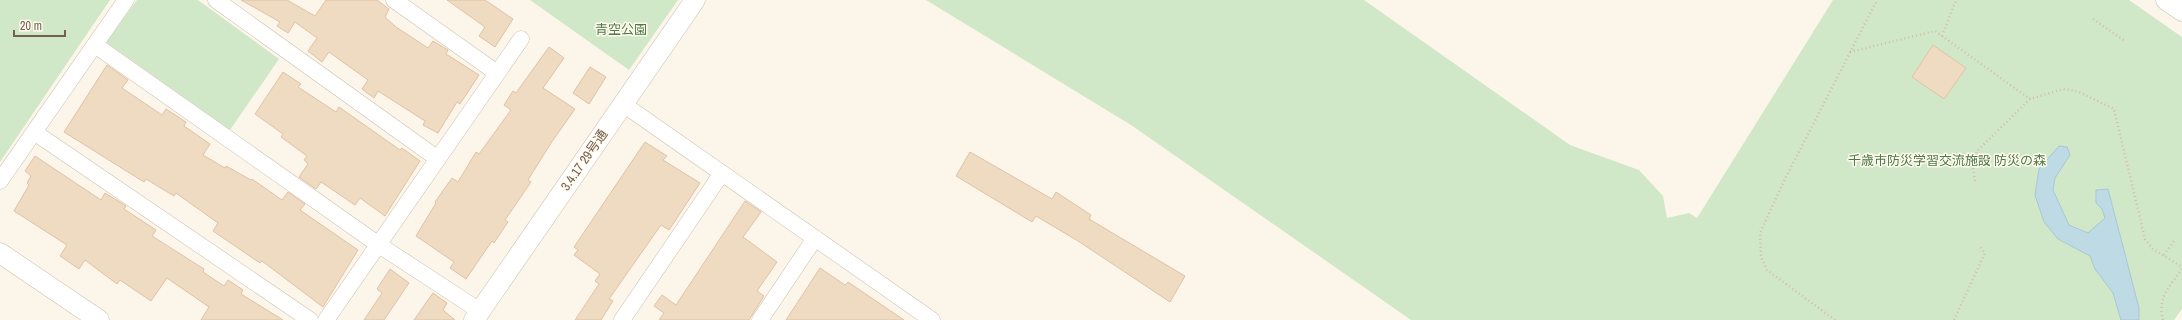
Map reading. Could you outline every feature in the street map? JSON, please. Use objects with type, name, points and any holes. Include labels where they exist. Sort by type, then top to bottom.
[{"type":"street","points":[[0,181],[126,0]]},
{"type":"street","points":[[216,0],[438,158]]},
{"type":"street","points":[[394,0],[497,72]]},
{"type":"street","name":"3.4.17 29号通","points":[[477,315],[695,0]]},
{"type":"street","points":[[2166,0],[2182,11]]},
{"type":"street","points":[[326,320],[521,39]]},
{"type":"street","points":[[95,45],[379,244],[477,315]]},
{"type":"street","points":[[623,104],[932,320]]},
{"type":"street","points":[[34,132],[310,320]]},
{"type":"street","points":[[622,320],[722,173]]},
{"type":"street","points":[[760,320],[816,238]]},
{"type":"street","points":[[0,253],[99,320]]},
{"type":"path","points":[[1835,320],[1767,270],[1761,257],[1760,232],[1783,183],[1877,0]]},
{"type":"path","points":[[1942,36],[1956,0]]},
{"type":"path","points":[[2094,20],[2125,41]]},
{"type":"path","points":[[1850,52],[1935,31],[2030,99]]},
{"type":"path","points":[[1975,181],[1973,168],[1977,151],[2030,99],[2063,89],[2079,92],[2114,109],[2145,239],[2153,249],[2182,268],[2162,297],[2160,306],[2162,320]]},
{"type":"path","points":[[2164,255],[2174,241]]},
{"type":"path","points":[[1954,320],[1985,254],[1979,245]]},
{"type":"green space","points":[[0,0],[110,0],[0,162]]},
{"type":"green space","points":[[137,0],[198,0],[279,59],[230,130],[106,42]]},
{"type":"green space","name":"青空公園","points":[[530,0],[678,0],[629,70]]},
{"type":"green space","name":"千歳市防災学習交流施設 防災の森","points":[[926,0],[1364,0],[1570,145],[1639,170],[1663,196],[1667,218],[1689,213],[1697,218],[1833,0],[2129,0],[2182,37],[2182,309],[2174,320],[1411,320],[1131,125]]},
{"type":"water","points":[[2059,146],[2067,147],[2070,155],[2055,178],[2053,190],[2069,225],[2088,233],[2105,218],[2102,209],[2096,203],[2096,190],[2108,189],[2139,308],[2139,320],[2121,320],[2113,293],[2095,269],[2090,256],[2058,239],[2044,222],[2035,195],[2039,169]]},
{"type":"building","points":[[241,0],[287,0],[315,16],[326,0],[377,0],[389,9],[385,17],[396,27],[428,48],[433,41],[448,50],[446,54],[479,75],[460,104],[457,102],[438,133],[423,125],[425,121],[378,91],[374,98],[362,89],[368,80],[329,52],[322,62],[308,51],[317,38],[295,22],[288,33],[277,26],[280,22]]},
{"type":"building","points":[[447,0],[485,0],[513,19],[495,47],[479,36],[485,27]]},
{"type":"building","points":[[1933,45],[1966,68],[1944,99],[1912,77]]},
{"type":"building","points":[[549,47],[564,58],[543,88],[575,109],[551,143],[528,180],[531,182],[505,220],[508,222],[494,243],[492,241],[466,279],[450,268],[454,262],[416,236],[436,203],[435,202],[452,178],[458,182],[476,152],[479,154],[511,110],[504,105],[513,91],[516,93]]},
{"type":"building","points":[[107,65],[128,80],[122,88],[162,115],[166,109],[186,122],[184,126],[210,144],[203,155],[225,168],[226,166],[251,180],[252,179],[282,200],[288,192],[305,204],[300,210],[358,250],[323,307],[262,261],[260,263],[213,231],[218,223],[176,193],[174,196],[146,179],[144,182],[64,132]]},
{"type":"building","points":[[590,67],[606,77],[589,104],[573,93]]},
{"type":"building","points":[[283,72],[301,84],[298,87],[336,112],[339,107],[400,150],[402,148],[420,161],[385,216],[360,198],[355,205],[321,182],[316,189],[299,177],[308,164],[304,160],[307,156],[281,137],[283,134],[255,114]]},
{"type":"building","points":[[645,142],[667,156],[663,160],[700,183],[669,230],[661,225],[609,299],[613,301],[601,320],[575,320],[599,284],[595,281],[600,274],[574,255],[578,250],[574,247]]},
{"type":"building","points":[[970,152],[1052,199],[1056,192],[1091,215],[1089,219],[1185,276],[1170,302],[1078,241],[1036,216],[1032,222],[956,176]]},
{"type":"building","points":[[35,156],[101,200],[105,193],[126,206],[124,209],[156,230],[152,236],[204,269],[203,272],[224,286],[228,280],[243,290],[241,294],[283,320],[201,320],[209,307],[167,278],[151,301],[120,280],[117,284],[85,260],[79,269],[60,256],[67,245],[14,211],[29,185],[27,183],[31,176],[25,171]]},
{"type":"building","points":[[745,201],[761,212],[743,237],[777,262],[757,291],[764,296],[749,320],[659,320],[664,313],[654,306],[662,295],[676,305]]},
{"type":"building","points":[[820,268],[845,285],[848,282],[904,320],[786,320]]},
{"type":"building","points":[[390,269],[409,283],[384,320],[364,320],[382,293],[377,289]]},
{"type":"building","points":[[433,293],[447,303],[443,310],[455,320],[414,320]]}]
